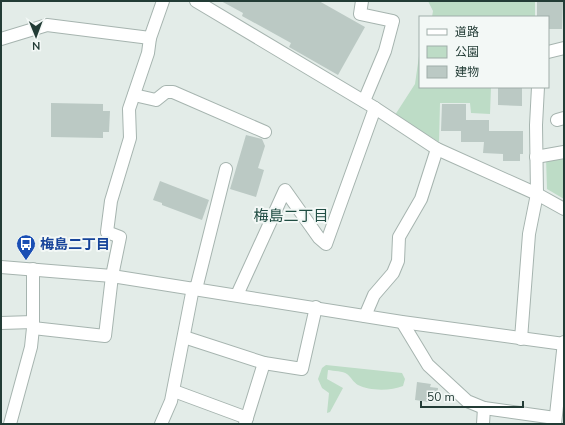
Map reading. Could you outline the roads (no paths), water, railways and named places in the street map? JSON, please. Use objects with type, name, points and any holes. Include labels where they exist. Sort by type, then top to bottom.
[{"type":"street","points":[[1,323],[33,325],[105,336],[112,276],[120,237],[107,232],[111,201],[130,138],[129,109],[148,53],[150,38],[163,1]]},
{"type":"street","points":[[196,1],[364,101],[438,149],[537,194],[564,209]]},
{"type":"street","points":[[362,1],[360,14],[393,21],[385,51],[364,101]]},
{"type":"street","points":[[1,39],[47,25],[150,38]]},
{"type":"street","points":[[549,52],[564,48]]},
{"type":"street","points":[[521,339],[529,234],[537,194],[536,157],[538,88]]},
{"type":"street","points":[[134,94],[156,100],[166,92],[173,92],[265,132]]},
{"type":"street","points":[[237,295],[285,190],[319,238],[326,244],[375,108]]},
{"type":"street","points":[[365,316],[374,296],[393,273],[398,261],[399,237],[421,199],[438,149]]},
{"type":"street","points":[[536,157],[564,152]]},
{"type":"street","points":[[161,424],[174,391],[195,288],[226,169]]},
{"type":"street","points":[[1,268],[33,269],[112,276],[316,307],[402,322],[521,339],[564,343],[557,422],[484,408],[467,401],[428,365],[402,322]]},
{"type":"street","points":[[10,424],[31,347],[33,325],[33,269]]},
{"type":"street","points":[[184,337],[264,363],[302,369],[316,307]]},
{"type":"street","points":[[174,391],[246,421],[264,363]]},
{"type":"street","points":[[483,424],[484,408]]},
{"type":"place","name":"梅島二丁目","points":[[26,261]]},
{"type":"district","name":"梅島二丁目","points":[[291,216]]}]
